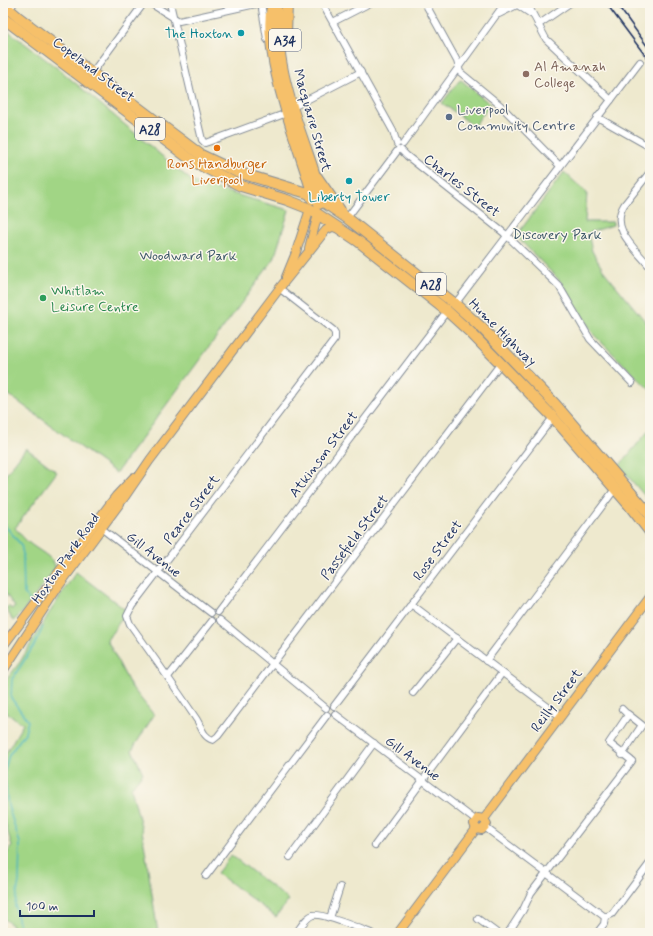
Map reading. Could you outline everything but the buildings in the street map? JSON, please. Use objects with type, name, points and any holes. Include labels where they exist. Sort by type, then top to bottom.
[{"type":"highway","name":"A34","points":[[273,60],[271,19],[274,3]]},
{"type":"highway","name":"Macquarie Street","points":[[274,3],[279,19],[280,54],[290,110],[304,168],[315,197]]},
{"type":"highway","name":"A34","points":[[285,76],[284,61],[287,3]]},
{"type":"highway","name":"Copeland Street","points":[[6,12],[92,73],[201,155],[237,172],[286,186],[315,197]]},
{"type":"highway","name":"Copeland Street","points":[[6,12],[194,162],[241,186],[288,200],[314,212]]},
{"type":"highway","name":"Macquarie Street","points":[[273,60],[290,110],[315,173],[315,197]]},
{"type":"highway","points":[[286,186],[293,186],[302,183],[305,177],[304,168]]},
{"type":"highway","points":[[315,173],[345,216]]},
{"type":"highway","name":"A34","points":[[314,212],[315,197]]},
{"type":"highway","name":"Hume Highway","points":[[315,197],[345,216],[455,304],[482,328],[556,413],[650,514]]},
{"type":"highway","name":"Hume Highway","points":[[314,212],[342,229],[447,311],[501,364],[556,413],[650,532]]},
{"type":"main road","name":"Hoxton Park Road","points":[[301,263],[310,246],[314,212]]},
{"type":"main road","name":"Hoxton Park Road","points":[[280,287],[314,212]]},
{"type":"main road","name":"Hoxton Park Road","points":[[3,646],[97,525],[150,460],[280,287],[301,263],[327,229],[335,227],[342,229]]},
{"type":"main road","name":"Hoxton Park Road","points":[[3,671],[97,525]]},
{"type":"main road","name":"Reilly Street","points":[[480,819],[650,597]]},
{"type":"main road","points":[[398,933],[476,829],[474,826],[480,819],[487,824],[486,828],[482,830],[476,829]]},
{"type":"street","points":[[92,73],[144,3]]},
{"type":"street","points":[[150,3],[173,19],[179,21],[261,3]]},
{"type":"street","points":[[170,3],[202,140],[205,143],[290,110],[361,72]]},
{"type":"street","name":"Macquarie Street","points":[[261,3],[268,43],[273,60]]},
{"type":"street","name":"Charles Street","points":[[322,3],[406,156],[507,235],[559,286],[590,339],[632,383]]},
{"type":"street","points":[[333,22],[370,3]]},
{"type":"street","points":[[425,3],[459,67],[460,72],[500,105],[560,166]]},
{"type":"street","points":[[345,216],[400,147],[505,3]]},
{"type":"street","points":[[527,3],[531,14],[553,46],[611,100]]},
{"type":"street","points":[[538,25],[570,3]]},
{"type":"street","points":[[498,14],[517,4],[531,14]]},
{"type":"street","points":[[455,304],[640,62]]},
{"type":"street","points":[[597,117],[650,147]]},
{"type":"street","points":[[650,172],[620,211],[618,222],[622,232],[650,267]]},
{"type":"street","name":"Pearce Street","points":[[226,725],[214,740],[204,734],[199,723],[168,677],[127,620],[128,612],[158,571],[333,342],[335,336],[333,330],[280,287]]},
{"type":"street","name":"Atkinson Street","points":[[218,612],[447,311]]},
{"type":"street","name":"Passefield Street","points":[[226,725],[501,364]]},
{"type":"street","name":"Rose Street","points":[[334,706],[556,413]]},
{"type":"street","points":[[486,661],[615,488]]},
{"type":"street","name":"Gill Avenue","points":[[97,525],[211,613]]},
{"type":"street","points":[[411,604],[560,716]]},
{"type":"street","points":[[206,876],[327,715],[326,708],[220,620],[221,616],[218,612],[211,613],[210,617],[212,621]]},
{"type":"street","points":[[212,621],[216,622],[220,620]]},
{"type":"street","points":[[168,677],[212,621]]},
{"type":"street","points":[[413,693],[457,638]]},
{"type":"street","points":[[374,844],[502,673]]},
{"type":"street","points":[[326,708],[330,705],[334,706],[336,711],[332,716],[327,715]]},
{"type":"street","points":[[622,709],[642,725],[622,755]]},
{"type":"street","name":"Gill Avenue","points":[[335,714],[422,780],[480,819]]},
{"type":"street","points":[[508,933],[523,910],[531,893],[632,761],[608,743],[628,714]]},
{"type":"street","points":[[290,857],[374,743]]},
{"type":"street","points":[[486,828],[605,917]]},
{"type":"street","points":[[605,917],[612,914],[650,863]]},
{"type":"street","points":[[330,918],[340,887]]},
{"type":"street","points":[[296,933],[306,919],[313,915],[330,918],[371,933]]},
{"type":"street","points":[[597,933],[604,924],[605,917]]},
{"type":"street","points":[[478,919],[497,933]]},
{"type":"green space","name":"Woodward Park","points":[[7,30],[61,71],[193,182],[289,210],[274,259],[116,473],[9,395],[3,384],[3,31]]},
{"type":"green space","points":[[461,80],[490,104],[474,126],[442,103]]},
{"type":"green space","name":"Discovery Park","points":[[564,172],[587,193],[585,222],[613,222],[613,225],[588,233],[592,251],[603,270],[650,327],[650,390],[594,335],[562,283],[516,236]]},
{"type":"green space","points":[[650,429],[650,502],[619,466]]},
{"type":"green space","points":[[26,448],[57,472],[15,528],[28,542],[48,556],[56,568],[21,614],[13,621],[6,608],[9,606],[11,609],[15,607],[3,590],[3,478]]},
{"type":"green space","points":[[76,572],[127,611],[107,640],[130,685],[154,715],[132,750],[143,773],[131,788],[142,830],[158,933],[13,933],[11,924],[3,918],[3,859],[12,846],[3,816],[3,758],[23,724],[3,710],[3,684],[20,662]]},
{"type":"green space","points":[[231,855],[289,900],[276,917],[217,873]]},
{"type":"waterway","points":[[3,523],[21,545],[23,554],[24,593],[30,601]]},
{"type":"waterway","points":[[21,933],[15,905],[19,881],[20,843],[8,806],[4,772],[9,755],[25,733],[28,721],[11,698],[12,679],[35,644],[43,627]]},
{"type":"railway","points":[[606,3],[650,62]]},
{"type":"railway","points":[[616,3],[650,50]]},
{"type":"place","name":"The Hoxton","points":[[241,33]]},
{"type":"place","name":"Al Amanah College","points":[[526,74]]},
{"type":"place","name":"Liverpool Community Centre","points":[[449,117]]},
{"type":"place","name":"Rons Handburger Liverpool","points":[[217,148]]},
{"type":"place","name":"Liberty Tower","points":[[349,181]]},
{"type":"place","name":"Whitlam Leisure Centre","points":[[43,298]]}]
